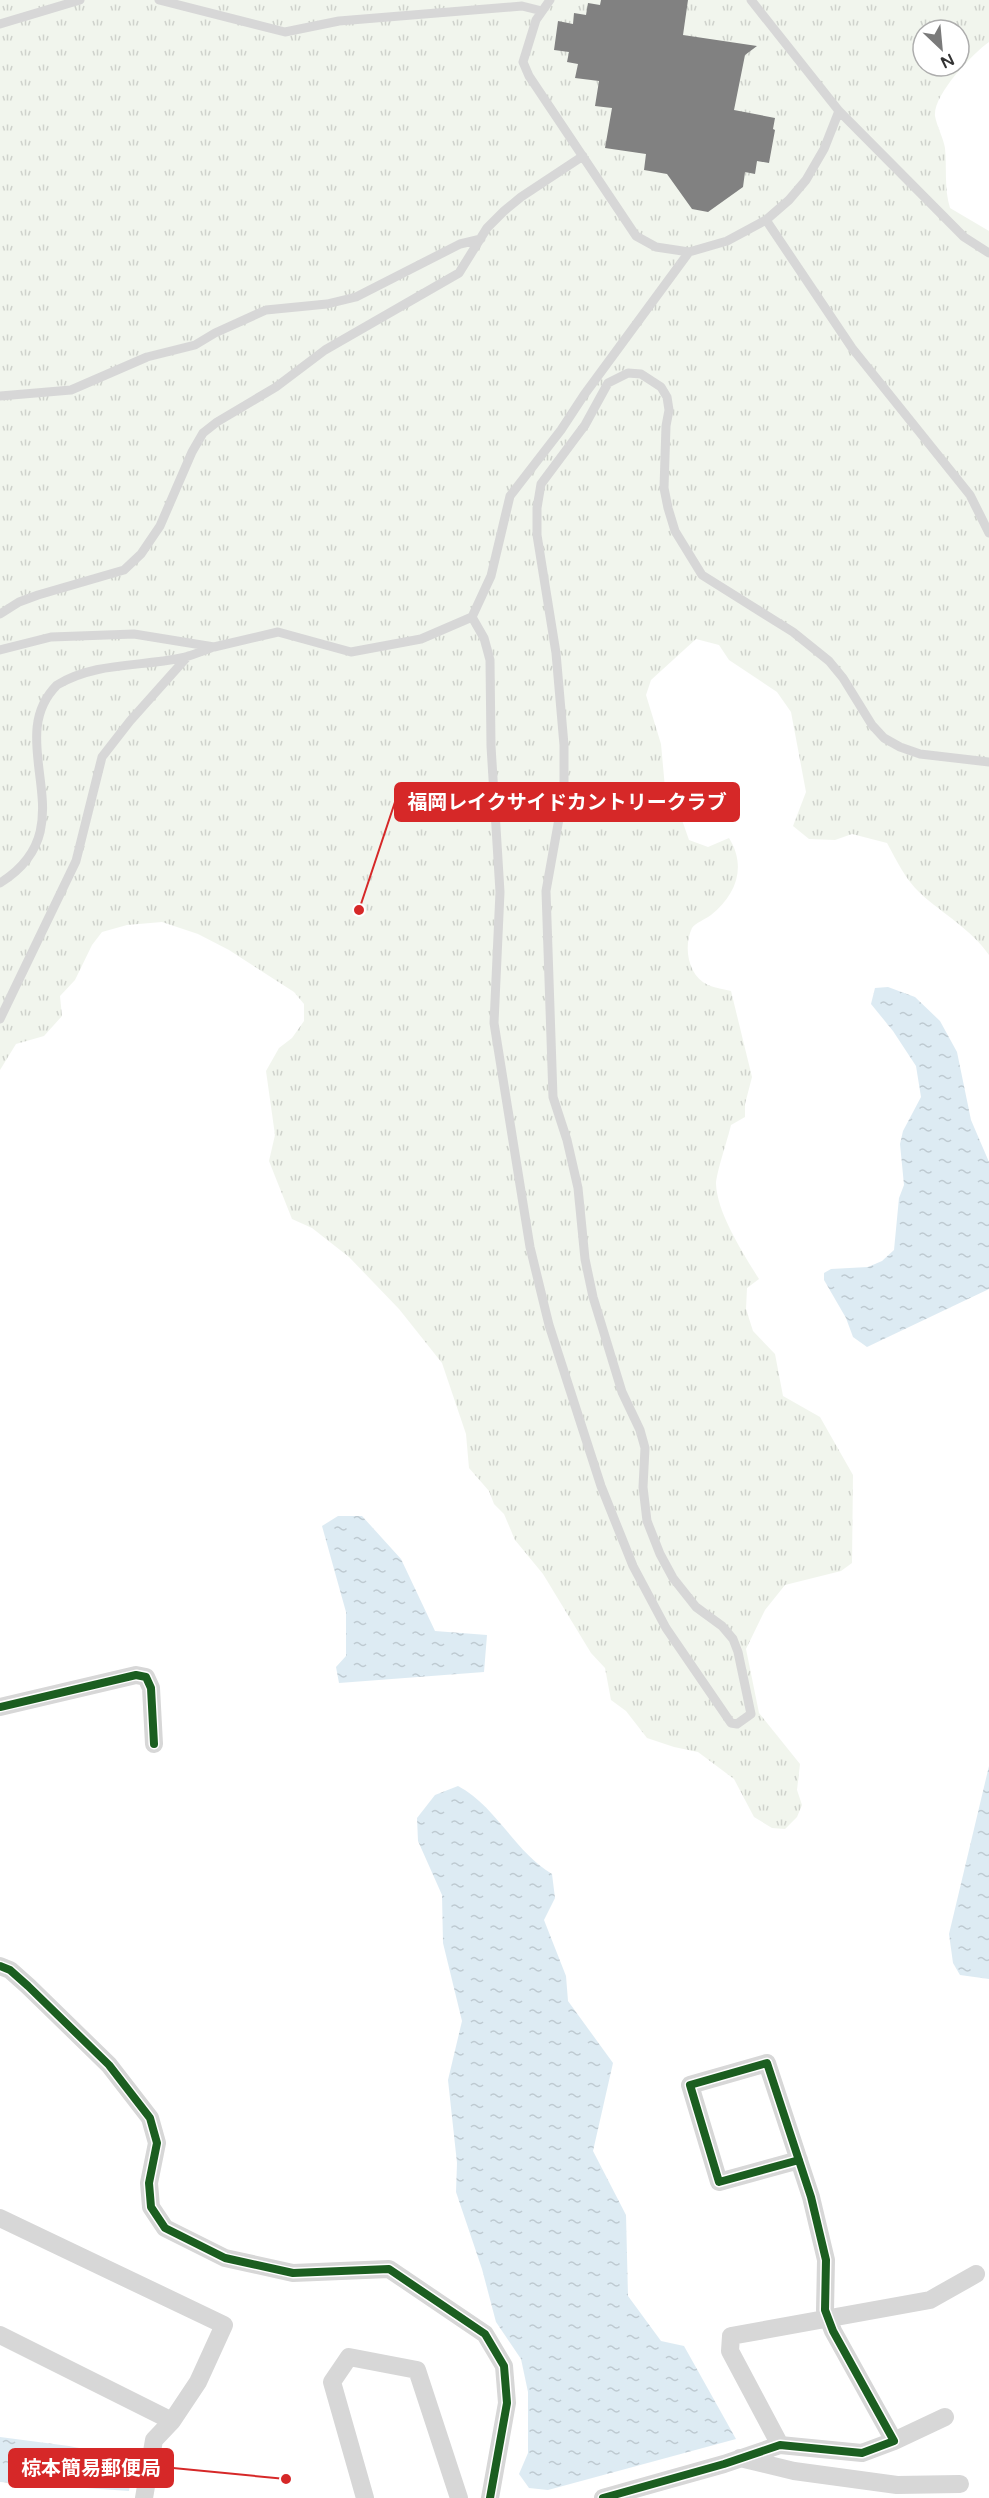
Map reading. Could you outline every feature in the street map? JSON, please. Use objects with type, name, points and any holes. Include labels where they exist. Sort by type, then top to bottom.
[{"type":"street","points":[[0,1707],[136,1675],[146,1677],[151,1688],[154,1744]]},
{"type":"street","points":[[0,1966],[10,1970],[28,1986],[109,2065],[150,2118],[157,2144],[149,2183],[151,2207],[165,2228],[225,2258],[293,2273],[389,2269],[485,2334],[504,2366],[507,2403],[490,2498]]},
{"type":"street","points":[[799,2160],[719,2182],[690,2085],[767,2063],[812,2197],[826,2260],[825,2310],[833,2331],[894,2441]]},
{"type":"street","points":[[0,2218],[224,2325],[198,2382],[172,2421],[154,2440],[144,2498]]},
{"type":"street","points":[[780,2445],[729,2351],[731,2336],[930,2300],[976,2274]]},
{"type":"street","points":[[0,2335],[172,2421]]},
{"type":"street","points":[[365,2498],[332,2382],[349,2357],[417,2370],[459,2498]]},
{"type":"street","points":[[603,2498],[780,2445],[862,2453],[945,2417]]},
{"type":"street","points":[[740,2458],[903,2492],[960,2484]]},
{"type":"lane","points":[[0,24],[80,0]]},
{"type":"lane","points":[[159,0],[285,32],[339,21],[522,6],[543,11]]},
{"type":"lane","points":[[550,0],[536,20],[523,62],[529,76],[636,236],[656,247],[689,252],[727,241],[766,220],[789,201],[806,180],[824,149],[839,111]]},
{"type":"lane","points":[[751,0],[839,111],[964,237],[989,253]]},
{"type":"lane","points":[[0,614],[19,602],[38,595],[124,570],[141,554],[160,526],[192,452],[203,433],[217,422],[276,387],[325,350],[459,273],[488,228],[521,197],[583,156]]},
{"type":"lane","points":[[766,220],[852,348],[970,495],[989,533]]},
{"type":"lane","points":[[0,396],[71,390],[147,357],[195,345],[215,333],[266,310],[327,304],[356,297],[451,248],[480,239]]},
{"type":"lane","points":[[32,707],[38,698],[75,675],[95,669],[188,656],[214,647],[278,632],[351,652],[420,639],[472,617],[491,576],[510,496],[689,252]]},
{"type":"lane","points":[[472,617],[483,638],[490,660],[491,746],[500,892],[494,1023],[530,1247],[549,1325],[601,1486],[633,1566],[666,1628],[731,1723],[737,1724],[750,1716],[751,1710],[738,1652],[733,1639],[722,1626],[696,1607],[673,1578],[660,1554],[647,1521],[643,1487],[645,1448],[640,1430],[622,1392],[593,1297],[585,1259],[578,1188],[567,1140],[553,1097],[546,891],[564,791],[564,745],[556,653],[537,535],[537,508],[541,484],[585,425],[608,383],[628,373],[641,374],[661,387],[667,397],[669,410],[666,426],[664,488],[675,531],[702,575],[793,633],[829,661],[843,678],[872,725],[884,738],[920,754],[989,762]]},
{"type":"lane","points":[[574,410],[585,425]]},
{"type":"lane","points":[[0,650],[51,637],[134,634],[214,647]]},
{"type":"lane","points":[[0,1019],[76,861],[102,757],[130,721],[188,656]]},
{"type":"lane","points":[[0,884],[16,873],[30,855],[36,833],[33,812]]},
{"type":"green space","points":[[0,0],[989,0],[989,42],[971,58],[971,18],[911,18],[911,78],[954,78],[940,97],[935,116],[945,148],[948,201],[950,208],[989,231],[989,955],[966,930],[915,888],[887,843],[852,834],[835,840],[809,839],[793,826],[806,792],[791,712],[777,692],[729,660],[719,645],[696,639],[651,680],[646,695],[661,744],[666,799],[682,820],[689,840],[708,847],[729,838],[737,859],[736,880],[727,899],[711,915],[692,928],[688,952],[692,968],[701,981],[731,991],[752,1077],[745,1104],[745,1117],[731,1125],[716,1184],[726,1220],[759,1279],[747,1288],[746,1309],[753,1331],[775,1354],[783,1396],[820,1417],[853,1475],[852,1563],[841,1571],[785,1585],[765,1610],[746,1649],[759,1713],[800,1764],[797,1790],[802,1805],[797,1817],[785,1829],[772,1828],[754,1817],[734,1779],[698,1752],[647,1738],[626,1711],[611,1700],[605,1668],[591,1653],[543,1574],[515,1540],[504,1514],[494,1504],[489,1491],[469,1468],[466,1434],[442,1363],[399,1309],[349,1257],[312,1228],[292,1219],[269,1161],[275,1135],[266,1071],[279,1048],[292,1038],[304,1021],[304,1004],[294,992],[229,950],[198,934],[162,922],[127,925],[102,932],[92,945],[75,980],[60,996],[62,1016],[44,1036],[16,1044],[0,1070]]},
{"type":"water","points":[[888,987],[915,997],[940,1021],[957,1052],[971,1120],[989,1162],[989,1289],[867,1347],[853,1337],[846,1318],[824,1280],[824,1273],[831,1269],[868,1267],[882,1261],[894,1250],[899,1198],[904,1185],[900,1144],[903,1131],[921,1097],[916,1066],[893,1031],[871,1004],[875,988]]},
{"type":"water","points":[[338,1516],[362,1516],[401,1559],[435,1631],[487,1635],[484,1672],[339,1683],[336,1667],[346,1656],[346,1612],[322,1526]]},
{"type":"water","points":[[989,1766],[989,1979],[960,1975],[953,1963],[949,1934]]},
{"type":"water","points":[[458,1786],[483,1805],[527,1853],[552,1874],[555,1898],[544,1920],[566,1976],[568,2001],[613,2063],[593,2151],[626,2215],[628,2296],[661,2341],[684,2346],[736,2439],[548,2490],[529,2488],[519,2474],[528,2453],[528,2392],[521,2359],[496,2322],[482,2269],[456,2192],[457,2163],[448,2080],[462,2021],[443,1943],[442,1895],[418,1841],[417,1818],[435,1795]]},
{"type":"water","points":[[0,2437],[69,2446],[135,2459],[129,2491],[0,2482]]},
{"type":"building","points":[[601,0],[688,0],[683,35],[757,46],[745,55],[734,110],[775,118],[769,163],[757,161],[755,174],[745,172],[743,187],[708,212],[692,209],[667,174],[644,170],[646,154],[605,148],[612,108],[595,106],[599,81],[575,78],[578,64],[567,62],[569,52],[554,50],[558,21],[573,24],[574,13],[586,15],[588,3],[600,5]]},
{"type":"cycle path","points":[[0,1707],[136,1675],[146,1677],[151,1688],[154,1744]]},
{"type":"cycle path","points":[[0,1966],[10,1970],[28,1986],[109,2065],[150,2118],[157,2143],[149,2183],[151,2207],[165,2228],[225,2258],[293,2273],[389,2269],[485,2334],[504,2366],[507,2403],[490,2498]]},
{"type":"cycle path","points":[[603,2498],[724,2464],[780,2445],[862,2453],[894,2441],[833,2331],[825,2310],[826,2260],[811,2197],[767,2063],[690,2085],[719,2182],[799,2160]]},
{"type":"place","name":"福岡レイクサイドカントリークラブ","points":[[359,910]]},
{"type":"place","name":"椋本簡易郵便局","points":[[286,2479]]}]
